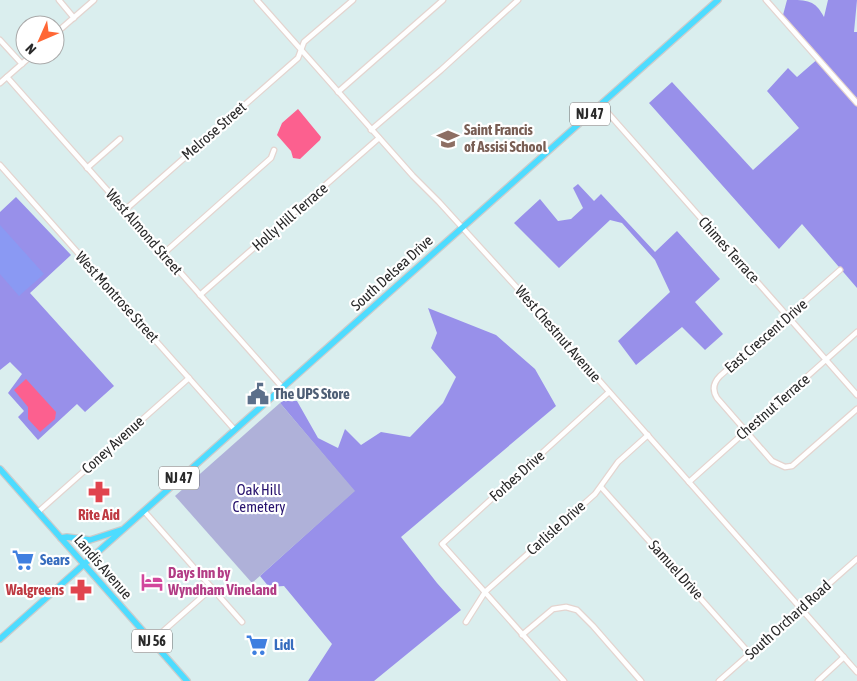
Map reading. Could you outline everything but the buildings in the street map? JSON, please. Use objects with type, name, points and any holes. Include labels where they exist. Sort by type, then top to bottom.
[{"type":"main road","name":"South Delsea Drive","points":[[84,564],[718,0]]},
{"type":"main road","name":"Landis Avenue","points":[[0,469],[188,681]]},
{"type":"main road","points":[[61,538],[90,540],[125,528]]},
{"type":"main road","name":"NJ 47","points":[[0,638],[84,564]]},
{"type":"street","points":[[59,0],[74,18]]},
{"type":"street","points":[[65,26],[94,0]]},
{"type":"street","name":"West Chestnut Avenue","points":[[257,0],[371,130],[462,227],[648,435],[857,672]]},
{"type":"street","name":"Melrose Street","points":[[125,210],[298,58],[304,42],[353,0]]},
{"type":"street","points":[[338,92],[443,0]]},
{"type":"street","points":[[371,130],[518,0]]},
{"type":"street","points":[[766,0],[857,104]]},
{"type":"street","points":[[0,40],[15,56]]},
{"type":"street","points":[[0,83],[21,65]]},
{"type":"street","name":"West Almond Street","points":[[7,77],[282,387]]},
{"type":"street","name":"Chimes Terrace","points":[[601,105],[857,395]]},
{"type":"street","name":"Holly Hill Terrace","points":[[200,295],[379,138]]},
{"type":"street","points":[[88,168],[120,139]]},
{"type":"street","points":[[163,254],[271,158],[274,150]]},
{"type":"street","name":"West Montrose Street","points":[[0,165],[234,429]]},
{"type":"street","name":"East Crescent Drive","points":[[746,430],[717,398],[714,383],[840,270]]},
{"type":"street","name":"Chestnut Terrace","points":[[689,482],[857,332]]},
{"type":"street","name":"Coney Avenue","points":[[38,512],[189,378]]},
{"type":"street","name":"Forbes Drive","points":[[485,592],[442,544],[609,392]]},
{"type":"street","points":[[746,430],[772,461],[785,467],[792,466],[857,409]]},
{"type":"street","name":"Carlisle Drive","points":[[466,622],[485,592],[595,494],[618,462],[648,435]]},
{"type":"street","name":"Samuel Drive","points":[[601,487],[750,654]]},
{"type":"street","points":[[144,511],[242,622]]},
{"type":"street","name":"South Orchard Road","points":[[719,681],[857,558]]},
{"type":"street","points":[[152,641],[212,588]]},
{"type":"street","points":[[485,592],[564,681]]},
{"type":"street","points":[[522,635],[553,610],[572,608],[581,613],[641,681]]},
{"type":"street","points":[[818,681],[844,658]]},
{"type":"shaded area","points":[[787,0],[810,2],[821,11],[824,17],[828,0],[857,0],[854,32],[857,32],[857,288],[802,224],[779,249],[649,103],[672,82],[753,170],[799,128],[767,91],[788,68],[797,77],[820,57],[783,15]]},
{"type":"shaded area","points":[[298,109],[321,137],[300,159],[293,158],[291,151],[277,135],[282,123]]},
{"type":"shaded area","points":[[578,184],[594,201],[601,194],[655,252],[677,231],[720,279],[695,302],[723,334],[705,350],[682,327],[636,365],[618,341],[670,292],[655,260],[622,223],[610,220],[559,268],[514,223],[540,199],[558,221],[571,219],[583,208],[573,188]]},
{"type":"shaded area","points":[[16,197],[71,255],[30,293],[114,386],[85,412],[77,404],[38,440],[18,417],[24,411],[8,393],[22,374],[10,362],[0,370],[0,212]]},
{"type":"shaded area","points":[[0,225],[44,274],[19,296],[0,274]]},
{"type":"shaded area","points":[[428,308],[496,335],[535,369],[556,406],[401,537],[461,610],[374,681],[308,681],[332,644],[284,586],[269,587],[260,576],[354,491],[280,403],[283,401],[297,401],[318,438],[338,448],[345,429],[361,445],[381,432],[410,437],[443,403],[456,377],[431,348],[437,333]]},
{"type":"shaded area","points":[[26,379],[56,412],[55,419],[40,432],[28,419],[28,407],[14,390]]},
{"type":"green space","name":"Oak Hill Cemetery","points":[[280,403],[355,491],[252,583],[175,496]]},
{"type":"place","name":"Saint Francis of Assisi School","points":[[448,139]]},
{"type":"place","name":"The UPS Store","points":[[258,394]]},
{"type":"place","name":"Rite Aid","points":[[99,492]]},
{"type":"place","name":"Sears","points":[[23,560]]},
{"type":"place","name":"Days Inn by Wyndham Vineland","points":[[152,582]]},
{"type":"place","name":"Walgreens","points":[[81,590]]},
{"type":"place","name":"Lidl","points":[[257,645]]}]
